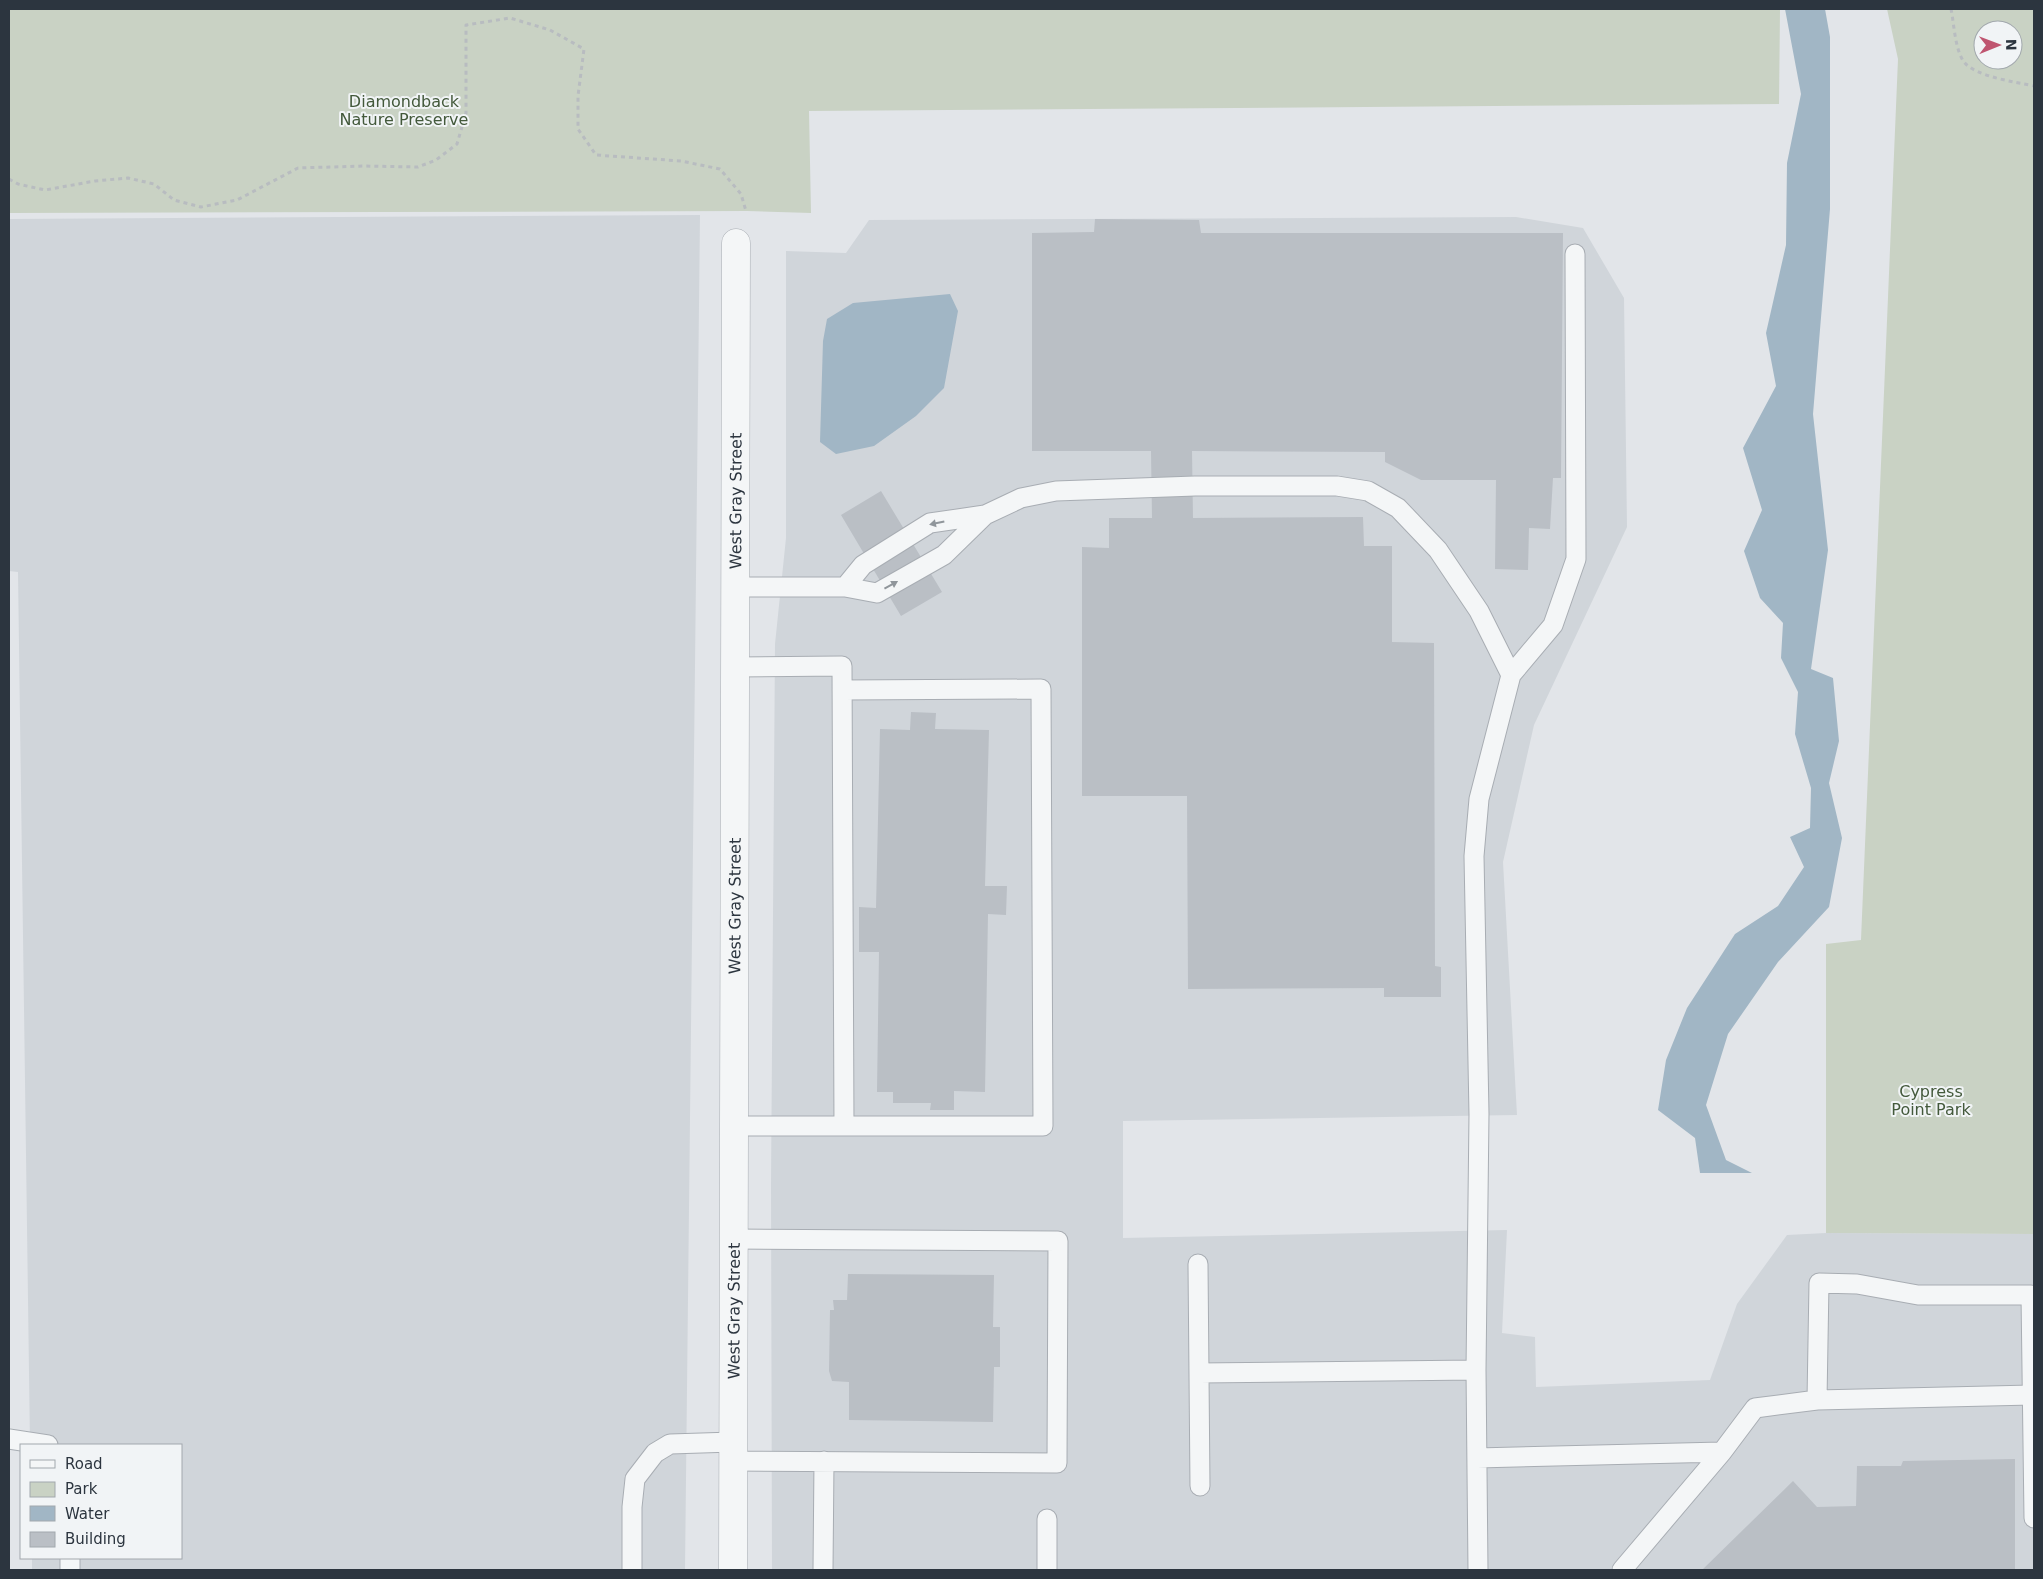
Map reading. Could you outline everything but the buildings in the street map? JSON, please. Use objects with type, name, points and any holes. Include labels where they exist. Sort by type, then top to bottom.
[{"type":"street","name":"West Gray Street","points":[[733,1570],[736,243]]},
{"type":"lane","points":[[1478,1570],[1476,1370],[1479,1114],[1474,856],[1479,799],[1511,675],[1553,625],[1576,559],[1575,254]]},
{"type":"lane","points":[[845,587],[862,565],[930,523],[985,515],[1022,498],[1056,491],[1195,486],[1337,486],[1368,491],[1398,508],[1438,550],[1479,610],[1511,675]]},
{"type":"lane","points":[[735,588],[845,587],[877,592],[944,555],[985,515]]},
{"type":"lane","points":[[735,667],[842,666],[844,1126]]},
{"type":"lane","points":[[734,1126],[1043,1126],[1041,689],[842,690]]},
{"type":"lane","points":[[632,1570],[632,1506],[635,1479],[655,1453],[670,1444],[824,1461],[1056,1463],[1058,1241],[734,1239]]},
{"type":"lane","points":[[1198,1264],[1200,1486]]},
{"type":"lane","points":[[1817,1400],[1819,1283],[1857,1284],[1918,1295],[2031,1295],[2034,1518]]},
{"type":"lane","points":[[1199,1373],[1476,1370]]},
{"type":"lane","points":[[1622,1570],[1722,1452],[1755,1408],[1817,1400],[2032,1395]]},
{"type":"lane","points":[[9,1439],[42,1444]]},
{"type":"lane","points":[[1477,1458],[1722,1452]]},
{"type":"lane","points":[[823,1570],[824,1461]]},
{"type":"lane","points":[[1047,1519],[1047,1570]]},
{"type":"path","points":[[1951,9],[1957,44],[1964,62],[1984,75],[2034,86]]},
{"type":"path","points":[[9,179],[18,184],[45,190],[95,181],[128,178],[154,184],[174,200],[201,207],[237,200],[298,168],[418,167],[436,160],[457,144],[466,113],[466,25],[510,18],[550,30],[584,49],[578,96],[578,129],[596,155],[681,161],[720,169],[741,194],[746,211]]},
{"type":"shaded area","points":[[700,215],[685,1570],[32,1570],[32,1559],[182,1559],[182,1444],[30,1444],[18,572],[9,571],[9,219]]},
{"type":"shaded area","points":[[1516,217],[1583,228],[1624,298],[1627,527],[1534,725],[1503,862],[1517,1115],[1123,1121],[1123,1238],[1507,1230],[1502,1333],[1535,1337],[1536,1387],[1710,1380],[1737,1304],[1787,1235],[1826,1233],[2034,1234],[2034,1570],[772,1570],[771,1185],[775,644],[786,538],[786,251],[846,253],[869,220]]},
{"type":"green space","name":"Diamondback Nature Preserve","points":[[9,9],[1780,9],[1779,104],[809,111],[811,213],[747,211],[9,213]]},
{"type":"green space","name":"Cypress Point Park","points":[[1887,9],[2034,9],[2034,1234],[1826,1233],[1826,944],[1861,940],[1898,59]]},
{"type":"water","points":[[1785,9],[1825,9],[1830,37],[1830,209],[1813,414],[1828,550],[1811,669],[1833,678],[1839,741],[1829,783],[1842,838],[1829,907],[1778,962],[1728,1034],[1706,1105],[1726,1160],[1752,1173],[1700,1173],[1695,1138],[1658,1110],[1666,1060],[1687,1008],[1735,934],[1778,906],[1804,867],[1790,837],[1810,828],[1811,788],[1795,734],[1798,692],[1781,658],[1783,623],[1760,598],[1744,551],[1762,510],[1743,448],[1776,386],[1766,333],[1786,245],[1787,163],[1801,94]]},
{"type":"water","points":[[950,294],[958,311],[944,388],[916,416],[874,446],[836,454],[820,442],[823,341],[827,319],[853,303]]}]
